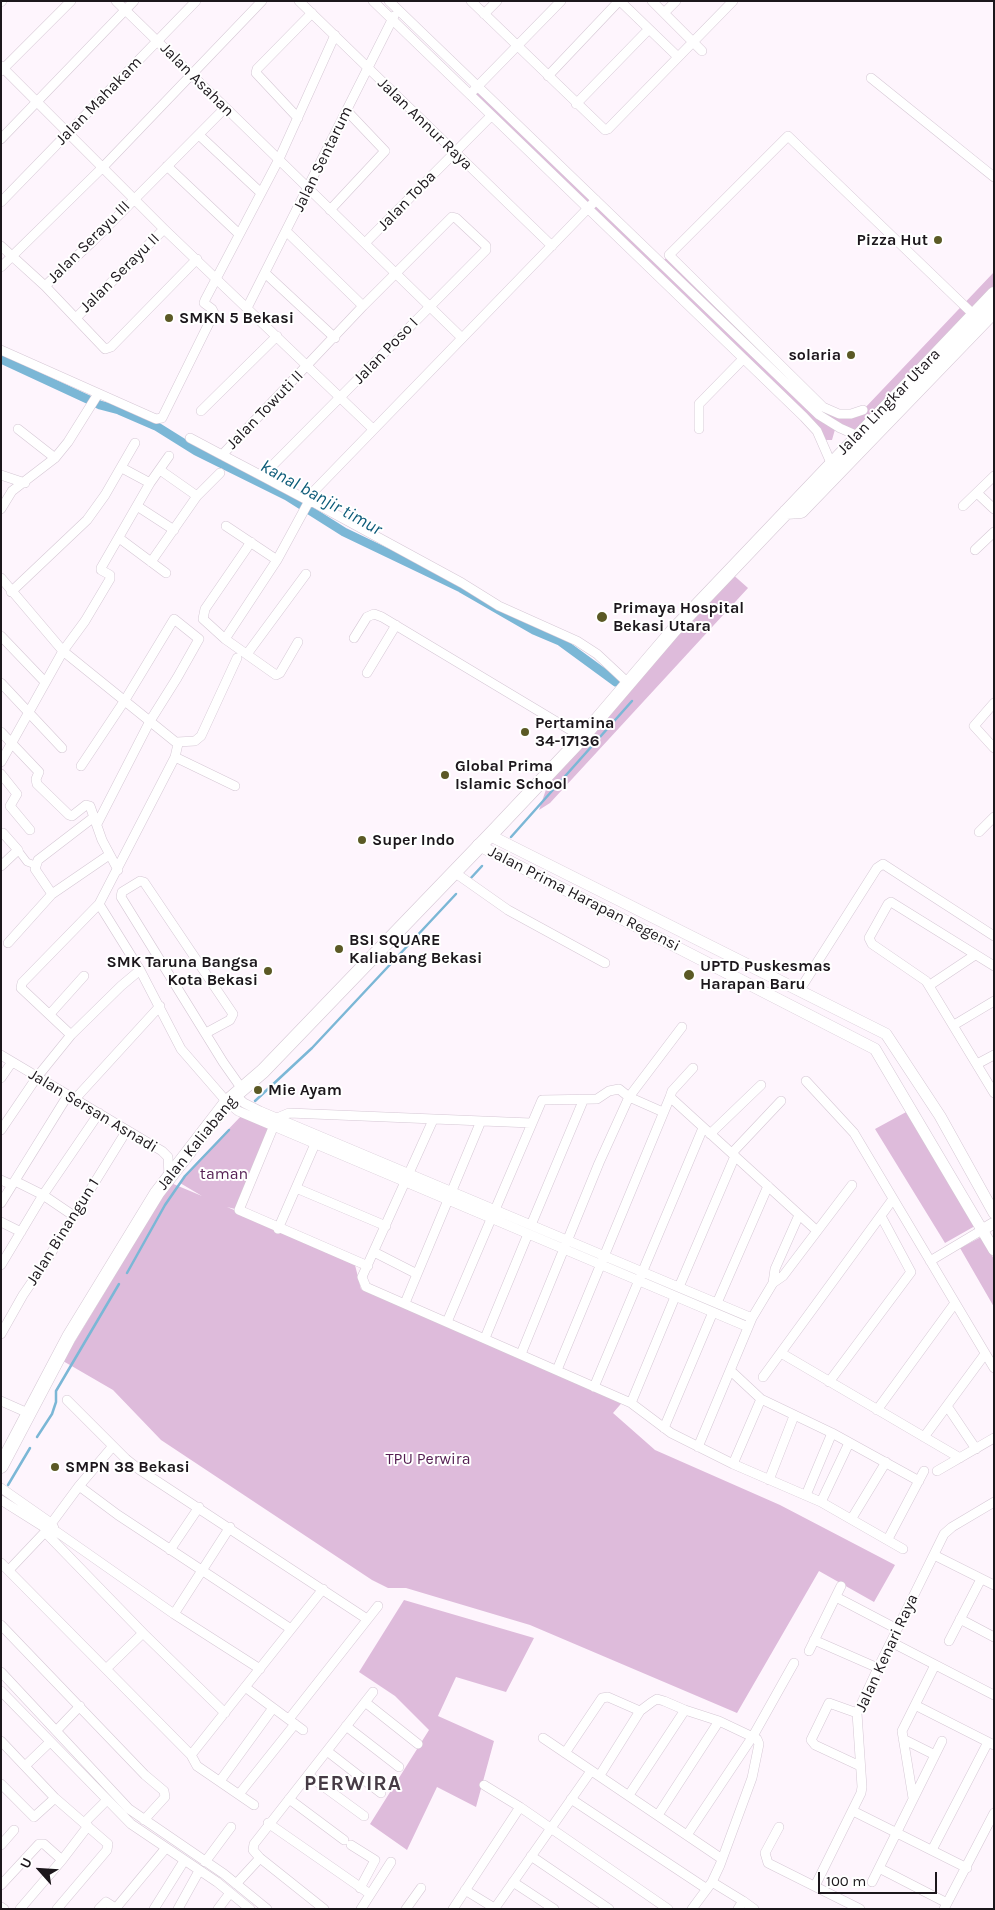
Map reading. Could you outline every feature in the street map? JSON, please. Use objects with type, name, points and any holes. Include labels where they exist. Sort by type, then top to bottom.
[{"type":"main road","name":"Jalan Lingkar Utara","points":[[489,851],[625,684],[831,464],[994,294]]},
{"type":"main road","name":"Jalan Lingkar Utara","points":[[786,512],[801,511],[994,311]]},
{"type":"main road","name":"Jalan Kaliabang","points":[[1,1466],[69,1336],[169,1176],[237,1097],[457,874],[489,851]]},
{"type":"street","points":[[71,1],[2,68],[164,229],[373,429]]},
{"type":"street","name":"Jalan Asahan","points":[[116,1],[279,159],[308,190],[431,305],[461,337]]},
{"type":"street","points":[[1,139],[134,1]]},
{"type":"street","name":"Jalan Mahakam","points":[[1,202],[196,1]]},
{"type":"street","points":[[1,267],[103,167],[262,1]]},
{"type":"street","name":"Jalan Annur Raya","points":[[299,1],[368,70],[552,246]]},
{"type":"street","points":[[373,1],[817,432],[831,464],[851,461],[858,436],[819,415],[390,1]]},
{"type":"street","points":[[471,1],[600,127],[608,129],[733,1]]},
{"type":"street","points":[[484,14],[497,1]]},
{"type":"street","points":[[469,95],[561,1]]},
{"type":"street","points":[[548,76],[619,1],[678,57]]},
{"type":"street","points":[[652,1],[702,51]]},
{"type":"street","points":[[664,13],[676,1]]},
{"type":"street","name":"Jalan Sentarum","points":[[247,308],[398,9]]},
{"type":"street","points":[[298,118],[256,73],[257,69],[312,13]]},
{"type":"street","points":[[576,104],[649,29]]},
{"type":"street","points":[[1,350],[95,398],[156,419],[162,418],[214,313],[204,303],[238,234],[279,159],[335,35]]},
{"type":"street","points":[[871,78],[994,178]]},
{"type":"street","name":"Jalan Serayu III","points":[[45,286],[225,108]]},
{"type":"street","points":[[330,210],[386,151],[347,111]]},
{"type":"street","name":"Jalan Toba","points":[[365,243],[490,116]]},
{"type":"street","points":[[199,135],[260,192]]},
{"type":"street","points":[[662,262],[788,136],[974,315]]},
{"type":"street","points":[[167,166],[238,234]]},
{"type":"street","points":[[315,490],[461,337],[596,200]]},
{"type":"street","name":"Jalan Poso I","points":[[262,476],[341,398],[487,247],[453,216],[397,274]]},
{"type":"street","name":"Jalan Serayu II","points":[[76,318],[164,229]]},
{"type":"street","points":[[287,232],[363,306]]},
{"type":"street","points":[[1,246],[45,286],[102,348],[108,349],[197,259]]},
{"type":"street","points":[[669,255],[824,407],[840,414],[851,414],[863,410]]},
{"type":"street","points":[[265,273],[335,338]]},
{"type":"street","name":"Jalan Towuti II","points":[[222,455],[335,338],[363,306],[397,274]]},
{"type":"street","points":[[201,411],[276,336]]},
{"type":"street","points":[[698,429],[699,404],[743,359]]},
{"type":"street","points":[[1,509],[12,491],[25,483],[55,458],[95,398]]},
{"type":"street","points":[[18,429],[55,458]]},
{"type":"street","points":[[190,438],[462,583],[499,606],[577,641],[597,654],[625,684]]},
{"type":"street","points":[[11,592],[87,520],[122,468],[135,443]]},
{"type":"street","points":[[1,762],[63,650],[85,621],[110,579],[110,576],[101,568],[150,483],[168,456]]},
{"type":"street","points":[[122,468],[150,483]]},
{"type":"street","points":[[160,470],[197,496]]},
{"type":"street","points":[[151,562],[197,496],[220,473]]},
{"type":"street","points":[[1,475],[25,483]]},
{"type":"street","points":[[963,506],[994,476]]},
{"type":"street","points":[[977,493],[994,509]]},
{"type":"street","points":[[225,639],[277,560],[310,503]]},
{"type":"street","points":[[137,506],[174,530]]},
{"type":"street","points":[[226,526],[277,560]]},
{"type":"street","points":[[975,550],[994,532]]},
{"type":"street","points":[[119,538],[166,573]]},
{"type":"street","points":[[251,542],[203,614],[203,619],[225,639],[276,675],[280,673],[298,642]]},
{"type":"street","points":[[247,654],[306,574]]},
{"type":"street","points":[[1,578],[11,592],[63,650],[177,742],[195,741],[201,736],[237,658]]},
{"type":"street","points":[[354,638],[367,617],[374,614],[396,625],[582,737]]},
{"type":"street","points":[[35,865],[96,820],[150,720],[199,639],[185,626],[174,619],[125,700],[81,766]]},
{"type":"street","points":[[367,673],[396,625]]},
{"type":"street","points":[[2,637],[45,682]]},
{"type":"street","points":[[1,683],[62,748]]},
{"type":"street","points":[[994,703],[974,726],[994,748]]},
{"type":"street","points":[[1,732],[39,772],[36,779],[37,784],[69,815],[72,816],[88,805],[118,870]]},
{"type":"street","points":[[71,1034],[20,985],[99,904],[174,757],[177,742]]},
{"type":"street","points":[[174,757],[234,786]]},
{"type":"street","points":[[1,774],[17,794],[10,806],[30,830]]},
{"type":"street","points":[[979,832],[994,817]]},
{"type":"street","points":[[3,833],[27,862],[35,865]]},
{"type":"street","name":"Jalan Prima Harapan Regensi","points":[[498,839],[694,946],[882,1044],[940,1116],[994,1213]]},
{"type":"street","points":[[1,866],[18,850]]},
{"type":"street","name":"Jalan Prima Harapan Regensi","points":[[489,851],[694,946],[799,991],[886,1034],[882,1044]]},
{"type":"street","points":[[8,943],[52,894],[110,855]]},
{"type":"street","points":[[799,991],[877,868],[883,864],[994,936]]},
{"type":"street","points":[[35,865],[35,870],[52,894]]},
{"type":"street","points":[[457,874],[508,910],[605,963]]},
{"type":"street","points":[[206,1033],[230,1020],[233,1014],[144,882],[140,882],[122,892],[121,897],[206,1033],[237,1097],[238,1111],[258,1115],[492,1214],[529,1229],[569,1241],[752,1318]]},
{"type":"street","points":[[994,966],[894,903],[889,903],[870,935],[870,943],[930,985],[994,1093]]},
{"type":"street","points":[[99,904],[140,970],[181,1049],[258,1115]]},
{"type":"street","points":[[930,985],[975,954]]},
{"type":"street","points":[[1,1130],[37,1077],[71,1034],[140,970]]},
{"type":"street","points":[[50,1014],[84,976]]},
{"type":"street","points":[[954,1025],[994,1001]]},
{"type":"street","points":[[1,1203],[71,1097],[160,1006]]},
{"type":"street","points":[[521,1354],[569,1241],[599,1163],[629,1097],[682,1027]]},
{"type":"street","name":"Jalan Prima Harapan Regensi","points":[[882,1044],[986,1227],[994,1250]]},
{"type":"street","name":"Jalan Sersan Asnadi","points":[[1,1055],[168,1156],[169,1176]]},
{"type":"street","points":[[977,1064],[994,1055]]},
{"type":"street","points":[[1,1078],[12,1062]]},
{"type":"street","points":[[557,1370],[672,1091],[693,1068]]},
{"type":"street","points":[[806,1081],[854,1133],[994,1368]]},
{"type":"street","points":[[594,1387],[639,1281],[707,1131],[761,1085]]},
{"type":"street","points":[[447,1322],[542,1100],[583,1101],[597,1099],[609,1091],[619,1089],[629,1097],[663,1112]]},
{"type":"street","points":[[670,1097],[816,1230]]},
{"type":"street","points":[[484,1338],[583,1101]]},
{"type":"street","points":[[679,1287],[733,1155],[781,1101]]},
{"type":"street","points":[[1,1265],[5,1251],[21,1232],[43,1195],[98,1113]]},
{"type":"street","points":[[368,1266],[278,1229],[239,1210],[275,1122],[289,1113],[531,1123]]},
{"type":"street","points":[[433,1120],[362,1277],[366,1287],[630,1403],[664,1428],[698,1447],[821,1502],[852,1518],[902,1549]]},
{"type":"street","points":[[405,1304],[481,1121]]},
{"type":"street","points":[[275,1122],[315,1144],[408,1178]]},
{"type":"street","name":"Jalan Binangun 1","points":[[2,1335],[23,1295],[127,1130]]},
{"type":"street","points":[[278,1229],[315,1144]]},
{"type":"street","points":[[1,1180],[43,1195],[74,1216]]},
{"type":"street","points":[[773,1283],[783,1276],[852,1185]]},
{"type":"street","points":[[717,1303],[768,1186]]},
{"type":"street","points":[[296,1188],[386,1226]]},
{"type":"street","points":[[763,1377],[893,1199]]},
{"type":"street","points":[[698,1447],[752,1318],[773,1283],[775,1269],[799,1215]]},
{"type":"street","points":[[829,1382],[911,1272],[881,1216]]},
{"type":"street","points":[[1,1222],[21,1232]]},
{"type":"street","points":[[930,1261],[986,1227]]},
{"type":"street","points":[[529,1229],[565,1250],[748,1327]]},
{"type":"street","points":[[374,1252],[417,1274]]},
{"type":"street","points":[[630,1403],[675,1297]]},
{"type":"street","points":[[877,1410],[955,1303]]},
{"type":"street","points":[[664,1428],[712,1312]]},
{"type":"street","points":[[781,1353],[960,1458]]},
{"type":"street","points":[[924,1437],[985,1354]]},
{"type":"street","points":[[731,1371],[761,1399],[832,1433],[919,1481]]},
{"type":"street","points":[[733,1464],[761,1399]]},
{"type":"street","points":[[67,1400],[112,1446],[140,1470],[367,1618]]},
{"type":"street","points":[[1,1401],[28,1413]]},
{"type":"street","points":[[947,1406],[976,1449]]},
{"type":"street","points":[[769,1480],[794,1416]]},
{"type":"street","points":[[806,1495],[832,1433]]},
{"type":"street","points":[[937,1472],[994,1438]]},
{"type":"street","points":[[821,1502],[849,1443]]},
{"type":"street","points":[[9,1570],[48,1528],[112,1446]]},
{"type":"street","points":[[852,1518],[886,1462]]},
{"type":"street","points":[[888,1539],[924,1471]]},
{"type":"street","points":[[79,1486],[118,1515],[292,1630]]},
{"type":"street","points":[[3,1494],[48,1528],[143,1633],[225,1713]]},
{"type":"street","name":"Jalan Kenari Raya","points":[[815,1886],[853,1811],[862,1788],[857,1713],[897,1628],[947,1531],[994,1502]]},
{"type":"street","points":[[170,1550],[198,1507]]},
{"type":"street","points":[[174,1614],[230,1527]]},
{"type":"street","points":[[48,1528],[57,1532],[174,1614],[260,1669]]},
{"type":"street","points":[[934,1555],[994,1585]]},
{"type":"street","points":[[1,1563],[191,1755],[197,1766],[254,1805]]},
{"type":"street","points":[[949,1641],[981,1579]]},
{"type":"street","points":[[809,1651],[841,1586]]},
{"type":"street","points":[[191,1755],[324,1590]]},
{"type":"street","points":[[836,1597],[897,1628]]},
{"type":"street","points":[[240,1794],[367,1618],[378,1606]]},
{"type":"street","points":[[960,1619],[994,1637]]},
{"type":"street","points":[[1,1625],[145,1775],[164,1791],[165,1797],[144,1820]]},
{"type":"street","points":[[106,1669],[143,1633]]},
{"type":"street","points":[[814,1640],[878,1668]]},
{"type":"street","points":[[891,1642],[994,1695]]},
{"type":"street","points":[[687,1835],[753,1736],[794,1663]]},
{"type":"street","points":[[913,1798],[903,1739],[904,1726],[935,1665]]},
{"type":"street","points":[[1,1672],[93,1771],[144,1820],[236,1884],[267,1909]]},
{"type":"street","points":[[245,1688],[303,1730]]},
{"type":"street","points":[[1,1691],[131,1824],[250,1909]]},
{"type":"street","points":[[324,1909],[260,1858],[253,1850],[254,1844],[268,1823],[373,1692]]},
{"type":"street","points":[[565,1753],[602,1698],[613,1698],[640,1711]]},
{"type":"street","points":[[600,1775],[640,1711],[657,1699],[719,1721],[753,1736],[759,1744],[752,1778],[722,1859],[709,1885],[692,1909]]},
{"type":"street","points":[[18,1709],[27,1700]]},
{"type":"street","points":[[365,1702],[418,1744]]},
{"type":"street","points":[[857,1713],[829,1703],[811,1740],[815,1745],[860,1766]]},
{"type":"street","points":[[915,1705],[991,1743],[932,1850]]},
{"type":"street","points":[[56,1731],[80,1706]]},
{"type":"street","points":[[220,1781],[273,1708]]},
{"type":"street","points":[[629,1795],[685,1710]]},
{"type":"street","points":[[658,1815],[719,1721]]},
{"type":"street","points":[[346,1726],[399,1767]]},
{"type":"street","points":[[543,1738],[722,1859]]},
{"type":"street","points":[[903,1739],[935,1755]]},
{"type":"street","points":[[1,1741],[55,1798],[108,1844],[108,1850],[58,1909]]},
{"type":"street","points":[[872,1882],[942,1741]]},
{"type":"street","points":[[25,1766],[50,1742]]},
{"type":"street","points":[[327,1750],[381,1793]]},
{"type":"street","points":[[85,1778],[93,1771]]},
{"type":"street","points":[[465,1890],[495,1908],[591,1771]]},
{"type":"street","points":[[308,1775],[364,1816]]},
{"type":"street","points":[[1,1784],[34,1817],[55,1798]]},
{"type":"street","points":[[484,1785],[520,1807],[668,1909]]},
{"type":"street","points":[[289,1799],[347,1843],[375,1860],[360,1888]]},
{"type":"street","points":[[571,1799],[740,1905],[754,1909]]},
{"type":"street","points":[[20,1909],[62,1860],[86,1825],[107,1800]]},
{"type":"street","points":[[453,1909],[520,1807]]},
{"type":"street","points":[[853,1811],[967,1868]]},
{"type":"street","points":[[879,1868],[946,1906],[994,1813]]},
{"type":"street","points":[[268,1823],[370,1894]]},
{"type":"street","points":[[205,1862],[231,1827]]},
{"type":"street","points":[[779,1827],[765,1853],[768,1863],[860,1909]]},
{"type":"street","points":[[1,1845],[14,1830]]},
{"type":"street","points":[[1,1885],[39,1844],[44,1844],[62,1860]]},
{"type":"street","points":[[99,1909],[106,1902],[117,1908],[165,1848]]},
{"type":"street","points":[[531,1856],[609,1909]]},
{"type":"street","points":[[236,1884],[260,1858]]},
{"type":"street","points":[[154,1909],[184,1861]]},
{"type":"street","points":[[361,1909],[391,1862]]},
{"type":"street","points":[[178,1909],[199,1871]]},
{"type":"street","points":[[513,1882],[554,1909]]},
{"type":"street","points":[[406,1909],[421,1888]]},
{"type":"street","points":[[218,1909],[230,1893]]},
{"type":"green space","points":[[478,86],[662,262],[669,255],[831,412],[863,410],[994,272],[994,311],[858,435],[836,426],[832,440],[821,440],[817,431],[469,95]]},
{"type":"green space","points":[[730,572],[748,588],[550,803],[539,810],[553,769]]},
{"type":"green space","points":[[908,1111],[975,1226],[945,1243],[875,1129]]},
{"type":"green space","name":"TPU Perwira","points":[[243,1114],[273,1126],[239,1210],[227,1207],[354,1261],[361,1289],[626,1398],[613,1413],[655,1450],[780,1505],[895,1565],[874,1602],[819,1571],[737,1713],[530,1625],[406,1588],[388,1588],[372,1580],[161,1440],[113,1390],[63,1361],[171,1183],[202,1196],[180,1183],[197,1162]]},
{"type":"green space","points":[[981,1237],[994,1259],[994,1307],[960,1248]]},
{"type":"green space","points":[[404,1600],[534,1638],[506,1692],[456,1677],[438,1716],[494,1741],[476,1807],[437,1787],[407,1850],[370,1824],[429,1730],[395,1696],[359,1672]]},
{"type":"waterway","name":"kanal banjir timur","points":[[1,359],[100,405],[119,410],[156,426],[196,451],[287,496],[344,532],[461,588],[534,630],[560,641],[616,682]]},
{"type":"waterway","points":[[511,837],[632,701]]},
{"type":"waterway","points":[[470,879],[482,866]]},
{"type":"waterway","points":[[255,1101],[312,1048],[456,894]]},
{"type":"waterway","points":[[127,1273],[165,1205],[185,1176],[229,1130]]},
{"type":"waterway","points":[[37,1437],[52,1414],[56,1402],[56,1391],[119,1284]]},
{"type":"waterway","points":[[8,1485],[30,1448]]},
{"type":"place","name":"Pizza Hut","points":[[938,240]]},
{"type":"place","name":"SMKN 5 Bekasi","points":[[169,318]]},
{"type":"place","name":"solaria","points":[[851,355]]},
{"type":"place","name":"Primaya Hospital Bekasi Utara","points":[[602,617]]},
{"type":"place","name":"Pertamina 34-17136","points":[[525,732]]},
{"type":"place","name":"Global Prima Islamic School","points":[[445,775]]},
{"type":"place","name":"Super Indo","points":[[362,840]]},
{"type":"place","name":"BSI SQUARE Kaliabang Bekasi","points":[[339,949]]},
{"type":"place","name":"SMK Taruna Bangsa Kota Bekasi","points":[[268,971]]},
{"type":"place","name":"UPTD Puskesmas Harapan Baru","points":[[689,975]]},
{"type":"place","name":"Mie Ayam","points":[[258,1090]]},
{"type":"place","name":"SMPN 38 Bekasi","points":[[55,1467]]},
{"type":"district","name":"PERWIRA","points":[[353,1784]]},
{"type":"park label","name":"taman","points":[[224,1174]]}]
